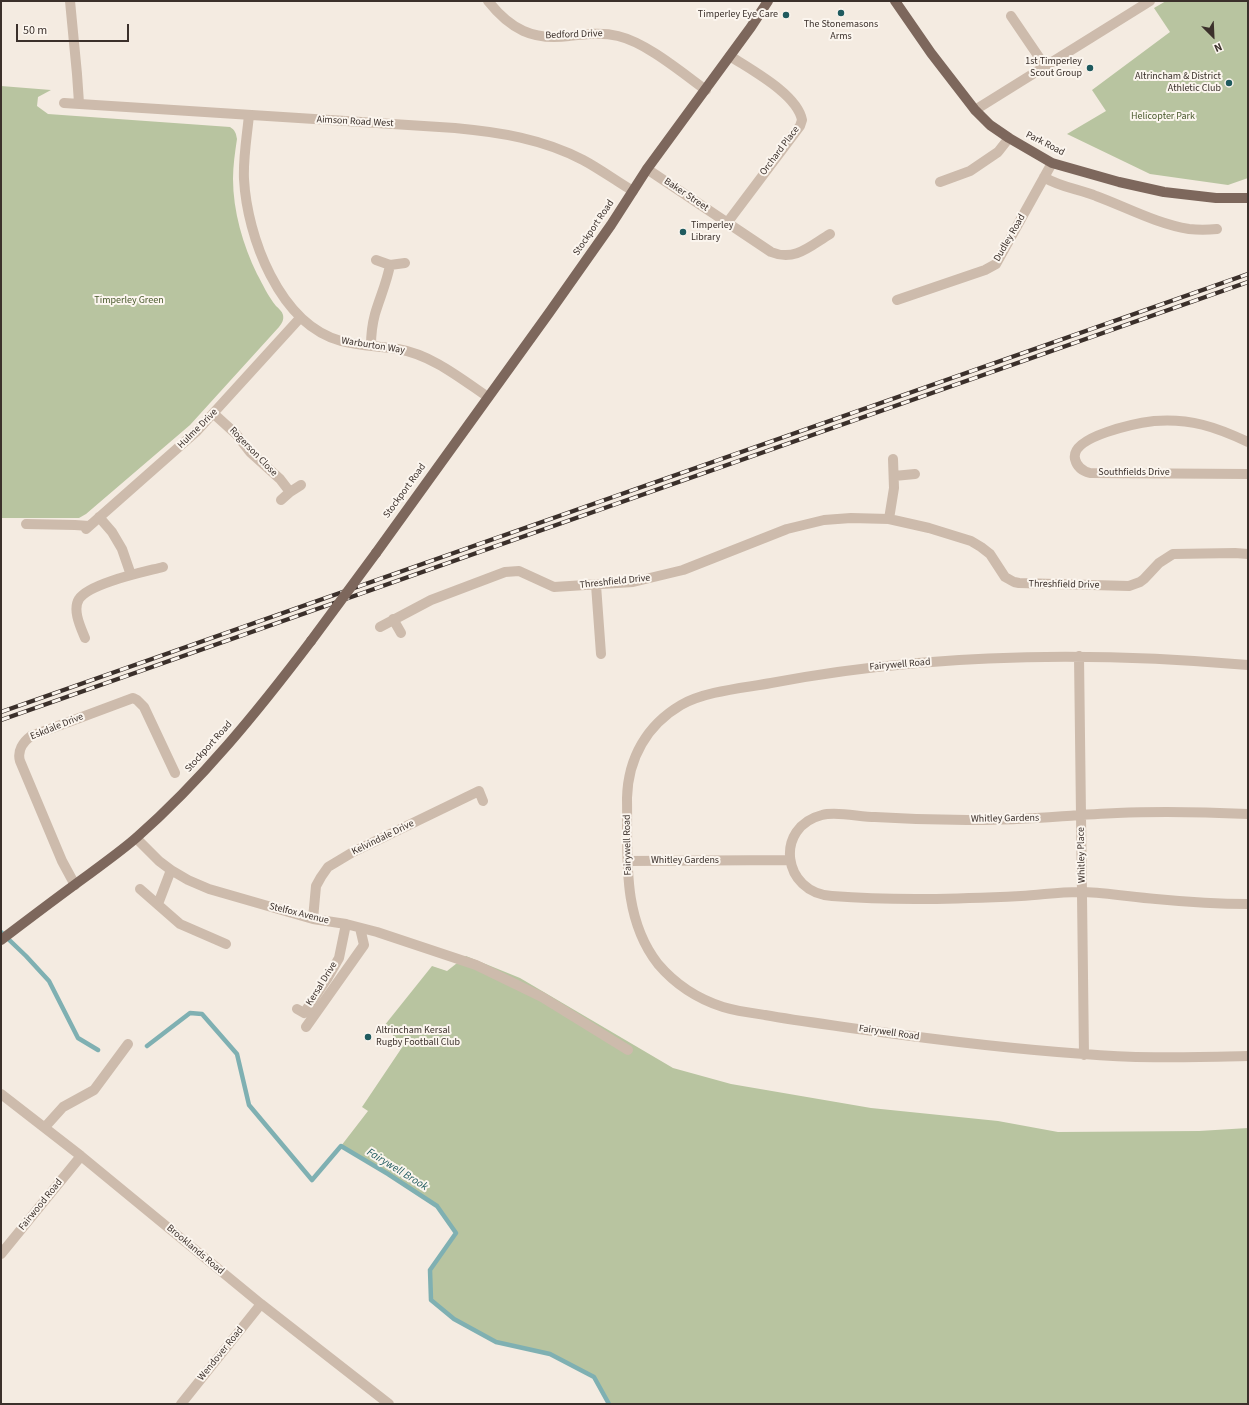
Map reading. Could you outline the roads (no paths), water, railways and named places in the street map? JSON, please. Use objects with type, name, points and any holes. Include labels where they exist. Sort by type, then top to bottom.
[{"type":"main road","name":"Stockport Road","points":[[1,940],[136,838],[200,775],[272,692],[376,553],[488,397],[768,1]]},
{"type":"main road","name":"Park Road","points":[[895,1],[931,54],[975,110],[990,125],[1052,163],[1119,182],[1164,192],[1216,198],[1248,198]]},
{"type":"street","points":[[70,1],[79,103]]},
{"type":"street","name":"Bedford Drive","points":[[488,1],[506,21],[518,29],[537,36],[551,37],[604,34],[618,36],[642,45],[706,90]]},
{"type":"street","points":[[975,110],[1150,1]]},
{"type":"street","points":[[1011,16],[1045,66]]},
{"type":"street","name":"Orchard Place","points":[[726,223],[800,126],[802,120],[799,111],[781,90],[730,56]]},
{"type":"street","name":"Aimson Road West","points":[[64,103],[455,128],[506,134],[535,141],[561,150],[583,160],[633,191]]},
{"type":"street","name":"Warburton Way","points":[[249,115],[244,178],[246,196],[253,228],[260,251],[271,277],[300,318],[315,329],[341,342],[399,349],[426,358],[449,370],[488,397]]},
{"type":"street","points":[[940,182],[970,172],[998,152],[1009,138]]},
{"type":"street","name":"Dudley Road","points":[[897,300],[985,270],[996,264],[1052,163]]},
{"type":"street","name":"Baker Street","points":[[648,169],[771,252],[783,255],[795,254],[830,234]]},
{"type":"street","points":[[1044,178],[1052,183],[1071,187],[1097,196],[1169,224],[1189,229],[1217,229]]},
{"type":"street","points":[[376,260],[390,265],[405,263]]},
{"type":"street","points":[[371,346],[371,329],[388,279],[390,265]]},
{"type":"street","name":"Hulme Drive","points":[[26,524],[75,525],[87,528],[188,440],[214,414],[300,318]]},
{"type":"street","name":"Rogerson Close","points":[[214,414],[234,431],[250,452],[280,479],[290,492]]},
{"type":"street","name":"Southfields Drive","points":[[1248,442],[1203,424],[1187,421],[1155,421],[1126,426],[1096,436],[1080,445],[1077,449],[1075,458],[1078,466],[1083,471],[1090,473],[1248,474]]},
{"type":"street","points":[[889,519],[893,501],[893,459]]},
{"type":"street","points":[[894,476],[915,474]]},
{"type":"street","points":[[281,500],[301,485]]},
{"type":"street","points":[[99,517],[112,532],[122,549],[131,574]]},
{"type":"street","name":"Threshfield Drive","points":[[380,627],[431,600],[512,571],[523,572],[554,587],[633,582],[672,574],[767,536],[804,524],[824,520],[851,518],[889,519],[928,528],[977,544],[990,554],[1005,577],[1018,584],[1129,586],[1144,579],[1159,563],[1172,554],[1248,554]]},
{"type":"street","points":[[85,638],[79,622],[77,608],[79,600],[89,591],[131,574],[163,567]]},
{"type":"street","points":[[596,585],[601,654]]},
{"type":"street","points":[[393,619],[401,633]]},
{"type":"street","name":"Fairywell Road","points":[[1248,666],[1157,658],[1079,656],[938,661],[862,669],[783,680],[714,693],[696,698],[683,704],[663,718],[651,729],[642,742],[634,760],[627,788],[629,891],[633,912],[639,931],[647,947],[658,963],[673,979],[689,991],[711,1002],[736,1010],[859,1029],[970,1043],[1084,1054],[1172,1058],[1248,1056]]},
{"type":"street","name":"Whitley Place","points":[[1079,656],[1084,1054]]},
{"type":"street","name":"Eskdale Drive","points":[[75,885],[62,861],[20,761],[19,752],[26,740],[31,736],[133,698],[144,707],[175,773]]},
{"type":"street","name":"Kelvindale Drive","points":[[313,919],[316,886],[328,867],[353,852],[479,791],[483,801]]},
{"type":"street","name":"Whitley Gardens","points":[[628,861],[790,860],[792,843],[798,831],[810,820],[826,814],[882,818],[997,820],[1151,812],[1248,814]]},
{"type":"street","name":"Stelfox Avenue","points":[[136,838],[159,861],[188,880],[209,889],[313,919],[346,924],[377,932],[476,965],[542,997],[628,1050]]},
{"type":"street","points":[[790,860],[793,871],[803,886],[811,891],[825,896],[886,899],[948,899],[1082,892],[1163,900],[1248,904]]},
{"type":"street","points":[[158,904],[171,870]]},
{"type":"street","points":[[140,889],[180,924],[226,944]]},
{"type":"street","name":"Kersal Drive","points":[[297,1009],[304,1013],[327,980],[339,958],[346,924]]},
{"type":"street","points":[[306,1027],[364,945],[360,928]]},
{"type":"street","points":[[45,1127],[63,1107],[94,1090],[128,1044]]},
{"type":"street","name":"Brooklands Road","points":[[1,1094],[81,1156],[261,1304],[390,1404]]},
{"type":"street","name":"Fairwood Road","points":[[1,1254],[81,1156]]},
{"type":"street","name":"Wendover Road","points":[[181,1404],[261,1304]]},
{"type":"waterway","name":"Fairywell Brook","points":[[1,932],[49,981],[78,1038],[98,1050]]},
{"type":"waterway","name":"Fairywell Brook","points":[[147,1046],[190,1013],[202,1014],[237,1054],[249,1105],[312,1180],[341,1146],[437,1206],[456,1233],[430,1270],[431,1300],[454,1319],[496,1342],[550,1354],[594,1377],[609,1404]]},
{"type":"railway","points":[[1,712],[1248,274]]},
{"type":"railway","points":[[1,720],[1248,282]]},
{"type":"place","name":"The Stonemasons Arms","points":[[841,13]]},
{"type":"place","name":"Timperley Eye Care","points":[[786,15]]},
{"type":"place","name":"1st Timperley Scout Group","points":[[1090,68]]},
{"type":"place","name":"Altrincham & District Athletic Club","points":[[1229,83]]},
{"type":"place","name":"Timperley Library","points":[[683,232]]},
{"type":"place","name":"Altrincham Kersal Rugby Football Club","points":[[368,1037]]},
{"type":"park label","name":"Helicopter Park","points":[[1163,117]]},
{"type":"park label","name":"Timperley Green","points":[[129,301]]}]
